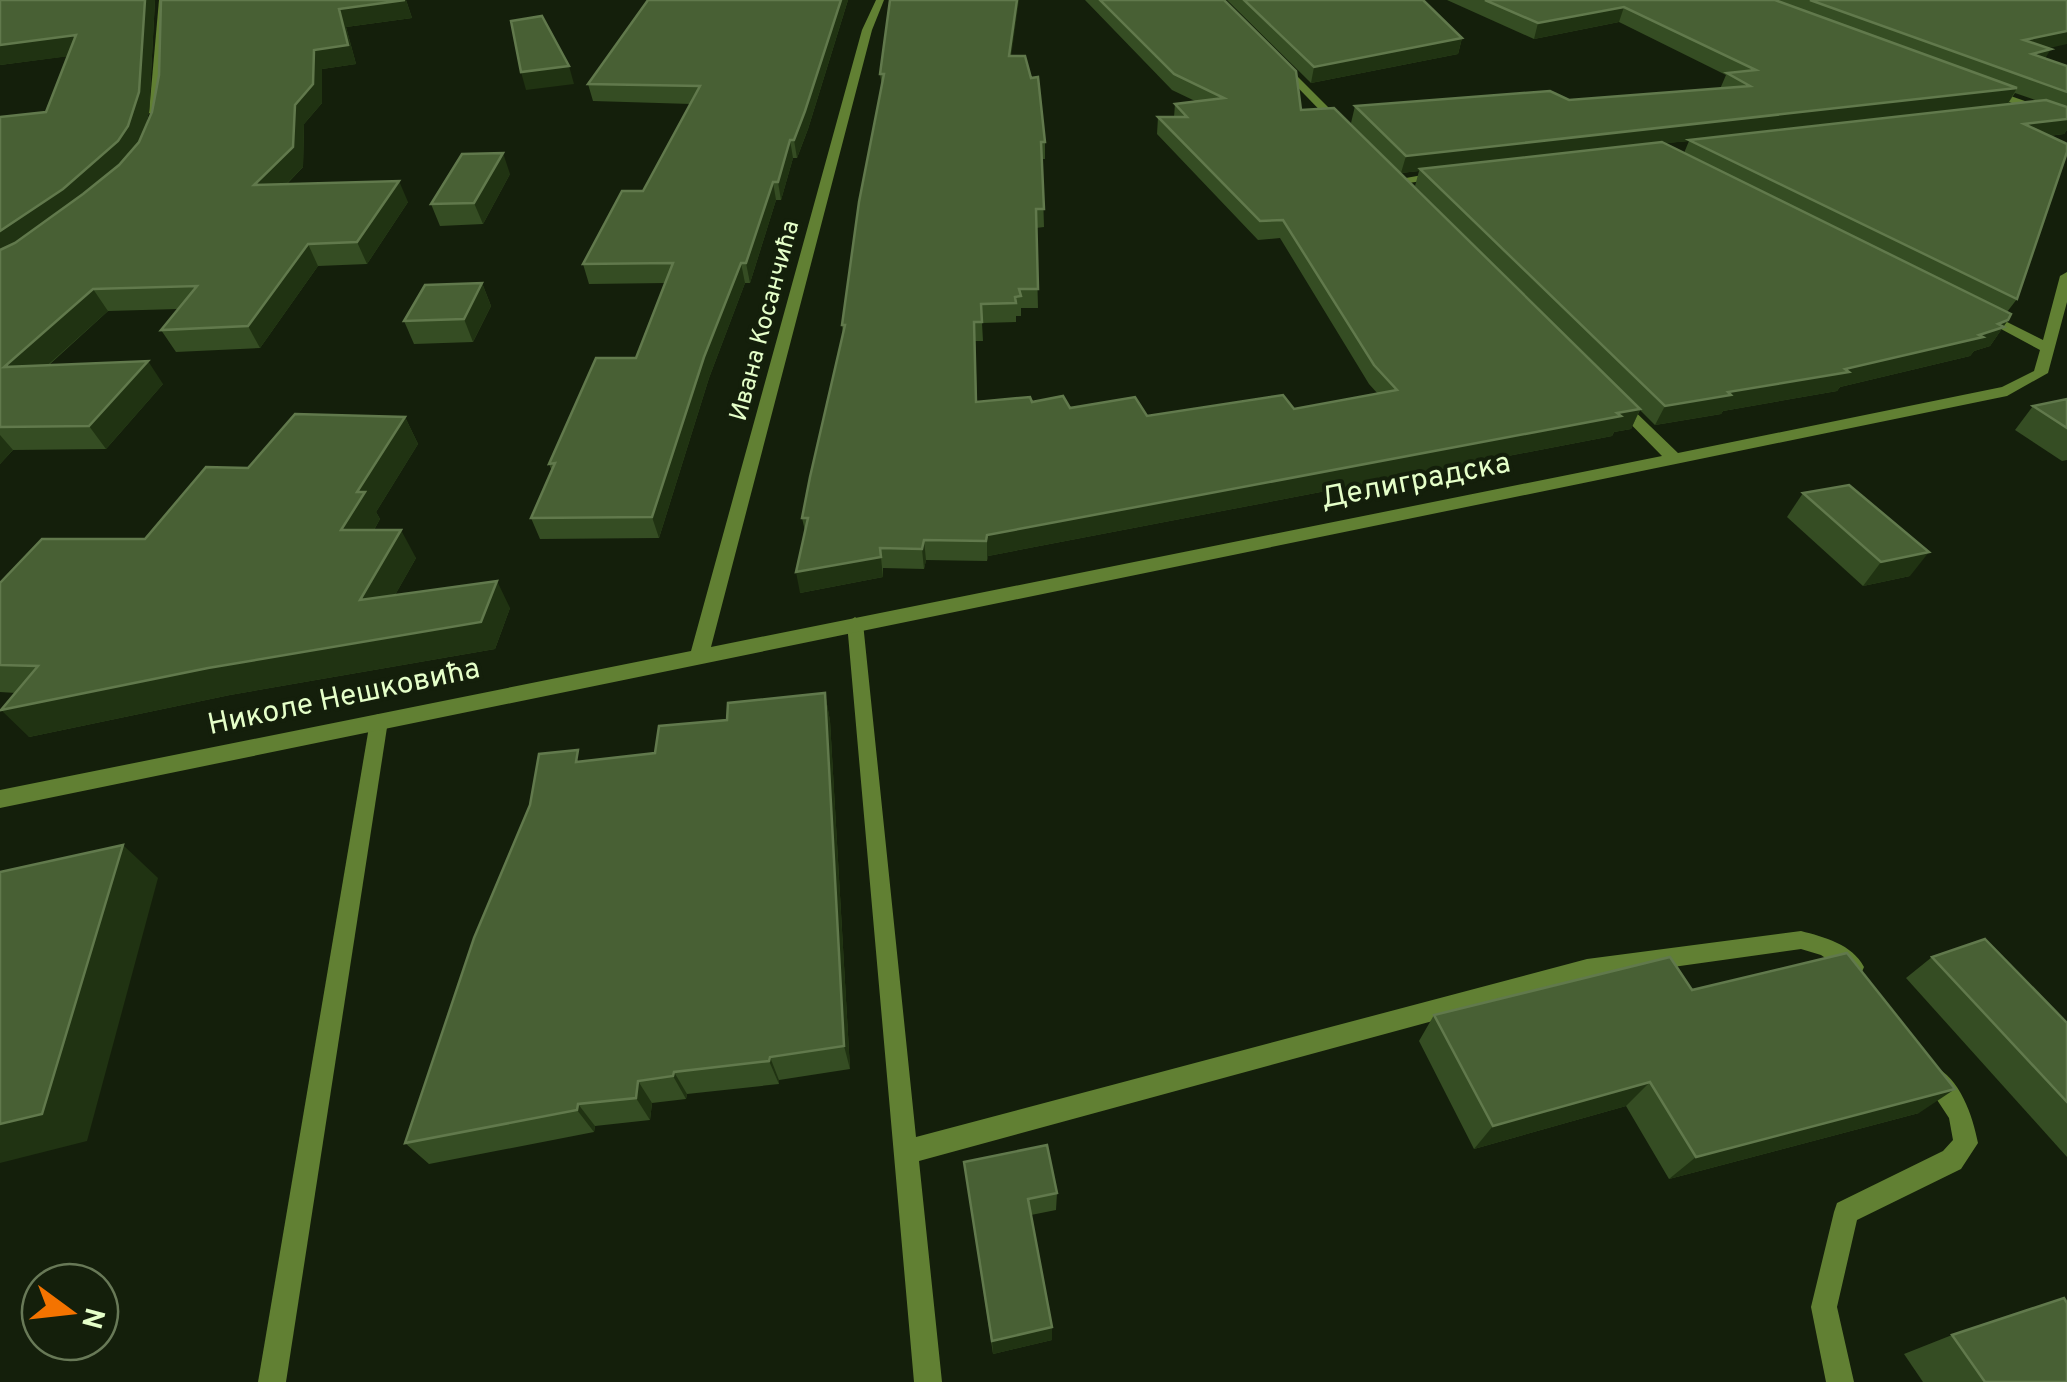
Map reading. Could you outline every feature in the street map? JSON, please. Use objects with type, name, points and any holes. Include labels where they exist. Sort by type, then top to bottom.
[{"type":"street","points":[[151,133],[163,0]]},
{"type":"street","name":"Ивана Косанчића","points":[[700,654],[862,49],[880,0]]},
{"type":"street","points":[[1272,56],[1354,139]]},
{"type":"street","points":[[1982,89],[2067,120]]},
{"type":"street","points":[[2010,115],[2038,110]]},
{"type":"street","points":[[1381,167],[1408,194]]},
{"type":"street","points":[[1394,180],[1451,175]]},
{"type":"street","name":"Делиградска","points":[[700,654],[2007,391],[2041,373],[2067,276]]},
{"type":"street","points":[[1959,303],[2048,348]]},
{"type":"street","points":[[1604,389],[1674,458]]},
{"type":"street","name":"Николе Нешковића","points":[[0,800],[700,654]]},
{"type":"lane","points":[[854,623],[928,1382]]},
{"type":"lane","points":[[272,1382],[380,721]]},
{"type":"lane","points":[[906,1152],[1587,968],[1801,940],[1826,946],[1853,966],[1863,981]]},
{"type":"lane","points":[[1840,1382],[1824,1307],[1846,1212],[1952,1160],[1966,1144],[1960,1113],[1917,1054]]},
{"type":"building","points":[[0,0],[145,0],[139,92],[128,126],[118,141],[63,189],[0,231],[0,117],[46,112],[76,35],[0,45]]},
{"type":"building","points":[[161,0],[405,0],[339,9],[348,45],[314,50],[313,84],[295,105],[293,147],[254,185],[399,181],[357,242],[308,244],[248,326],[161,330],[197,286],[93,289],[4,367],[148,361],[89,426],[0,427],[0,250],[83,194],[119,165],[139,142],[152,112],[159,75]]},
{"type":"building","points":[[648,0],[841,0],[778,182],[773,182],[746,263],[741,263],[704,357],[652,517],[531,518],[555,463],[549,464],[596,358],[636,358],[673,263],[583,264],[622,191],[643,191],[700,86],[588,84]]},
{"type":"building","points":[[890,0],[1017,0],[1009,56],[1025,56],[1031,78],[1038,77],[1045,142],[1041,142],[1044,209],[1036,209],[1038,289],[1019,289],[1021,296],[1015,297],[1016,303],[981,304],[982,322],[974,322],[976,402],[1030,397],[1032,402],[1063,396],[1070,408],[1135,397],[1147,416],[1283,395],[1294,409],[1397,390],[1374,365],[1283,220],[1260,221],[1158,117],[1187,117],[1175,104],[1224,98],[1174,74],[1100,0],[1224,0],[1296,71],[1301,110],[1334,108],[1640,409],[1617,413],[1621,416],[987,535],[986,541],[924,540],[922,549],[880,548],[881,557],[796,572],[808,518],[802,518],[810,477],[845,325],[859,202],[884,74],[880,74]]},
{"type":"building","points":[[1244,0],[1423,0],[1462,38],[1314,67]]},
{"type":"building","points":[[1485,0],[1775,0],[2017,88],[1406,156],[1355,106],[1550,91],[1569,100],[1750,86],[1727,73],[1756,70],[1624,7],[1538,23]]},
{"type":"building","points":[[1810,0],[2067,0],[2067,31],[2024,40],[2051,49],[2032,54],[2067,66],[2067,92]]},
{"type":"building","points":[[542,16],[569,66],[521,72],[511,21]]},
{"type":"building","points":[[2046,100],[2067,107],[2067,119],[2024,124],[2067,144],[2067,152],[2017,299],[1689,140]]},
{"type":"building","points":[[1662,142],[2011,314],[2008,320],[1998,324],[2004,327],[1979,335],[1983,337],[1845,369],[1849,372],[1665,406],[1420,169]]},
{"type":"building","points":[[503,153],[474,203],[431,204],[462,154]]},
{"type":"building","points":[[482,283],[464,319],[404,321],[425,285]]},
{"type":"building","points":[[2067,399],[2067,428],[2033,406]]},
{"type":"building","points":[[295,414],[405,417],[357,492],[365,492],[341,530],[401,530],[360,600],[497,581],[481,622],[208,668],[1,710],[38,666],[0,665],[0,583],[42,539],[145,539],[206,467],[248,468]]},
{"type":"building","points":[[1849,485],[1929,552],[1881,562],[1803,493]]},
{"type":"building","points":[[825,693],[844,1046],[770,1057],[769,1061],[674,1072],[673,1076],[638,1081],[636,1098],[578,1104],[577,1110],[405,1143],[474,938],[530,805],[539,754],[578,750],[576,762],[655,753],[659,726],[727,720],[728,703]]},
{"type":"building","points":[[123,845],[42,1114],[0,1124],[0,872]]},
{"type":"building","points":[[1985,939],[2067,1023],[2067,1102],[1932,957]]},
{"type":"building","points":[[1847,953],[1955,1089],[1696,1157],[1650,1082],[1493,1126],[1434,1015],[1670,957],[1692,990]]},
{"type":"building","points":[[1047,1145],[1057,1193],[1028,1199],[1052,1327],[992,1341],[964,1162]]},
{"type":"building","points":[[2064,1298],[2067,1382],[1985,1382],[1952,1335]]}]
